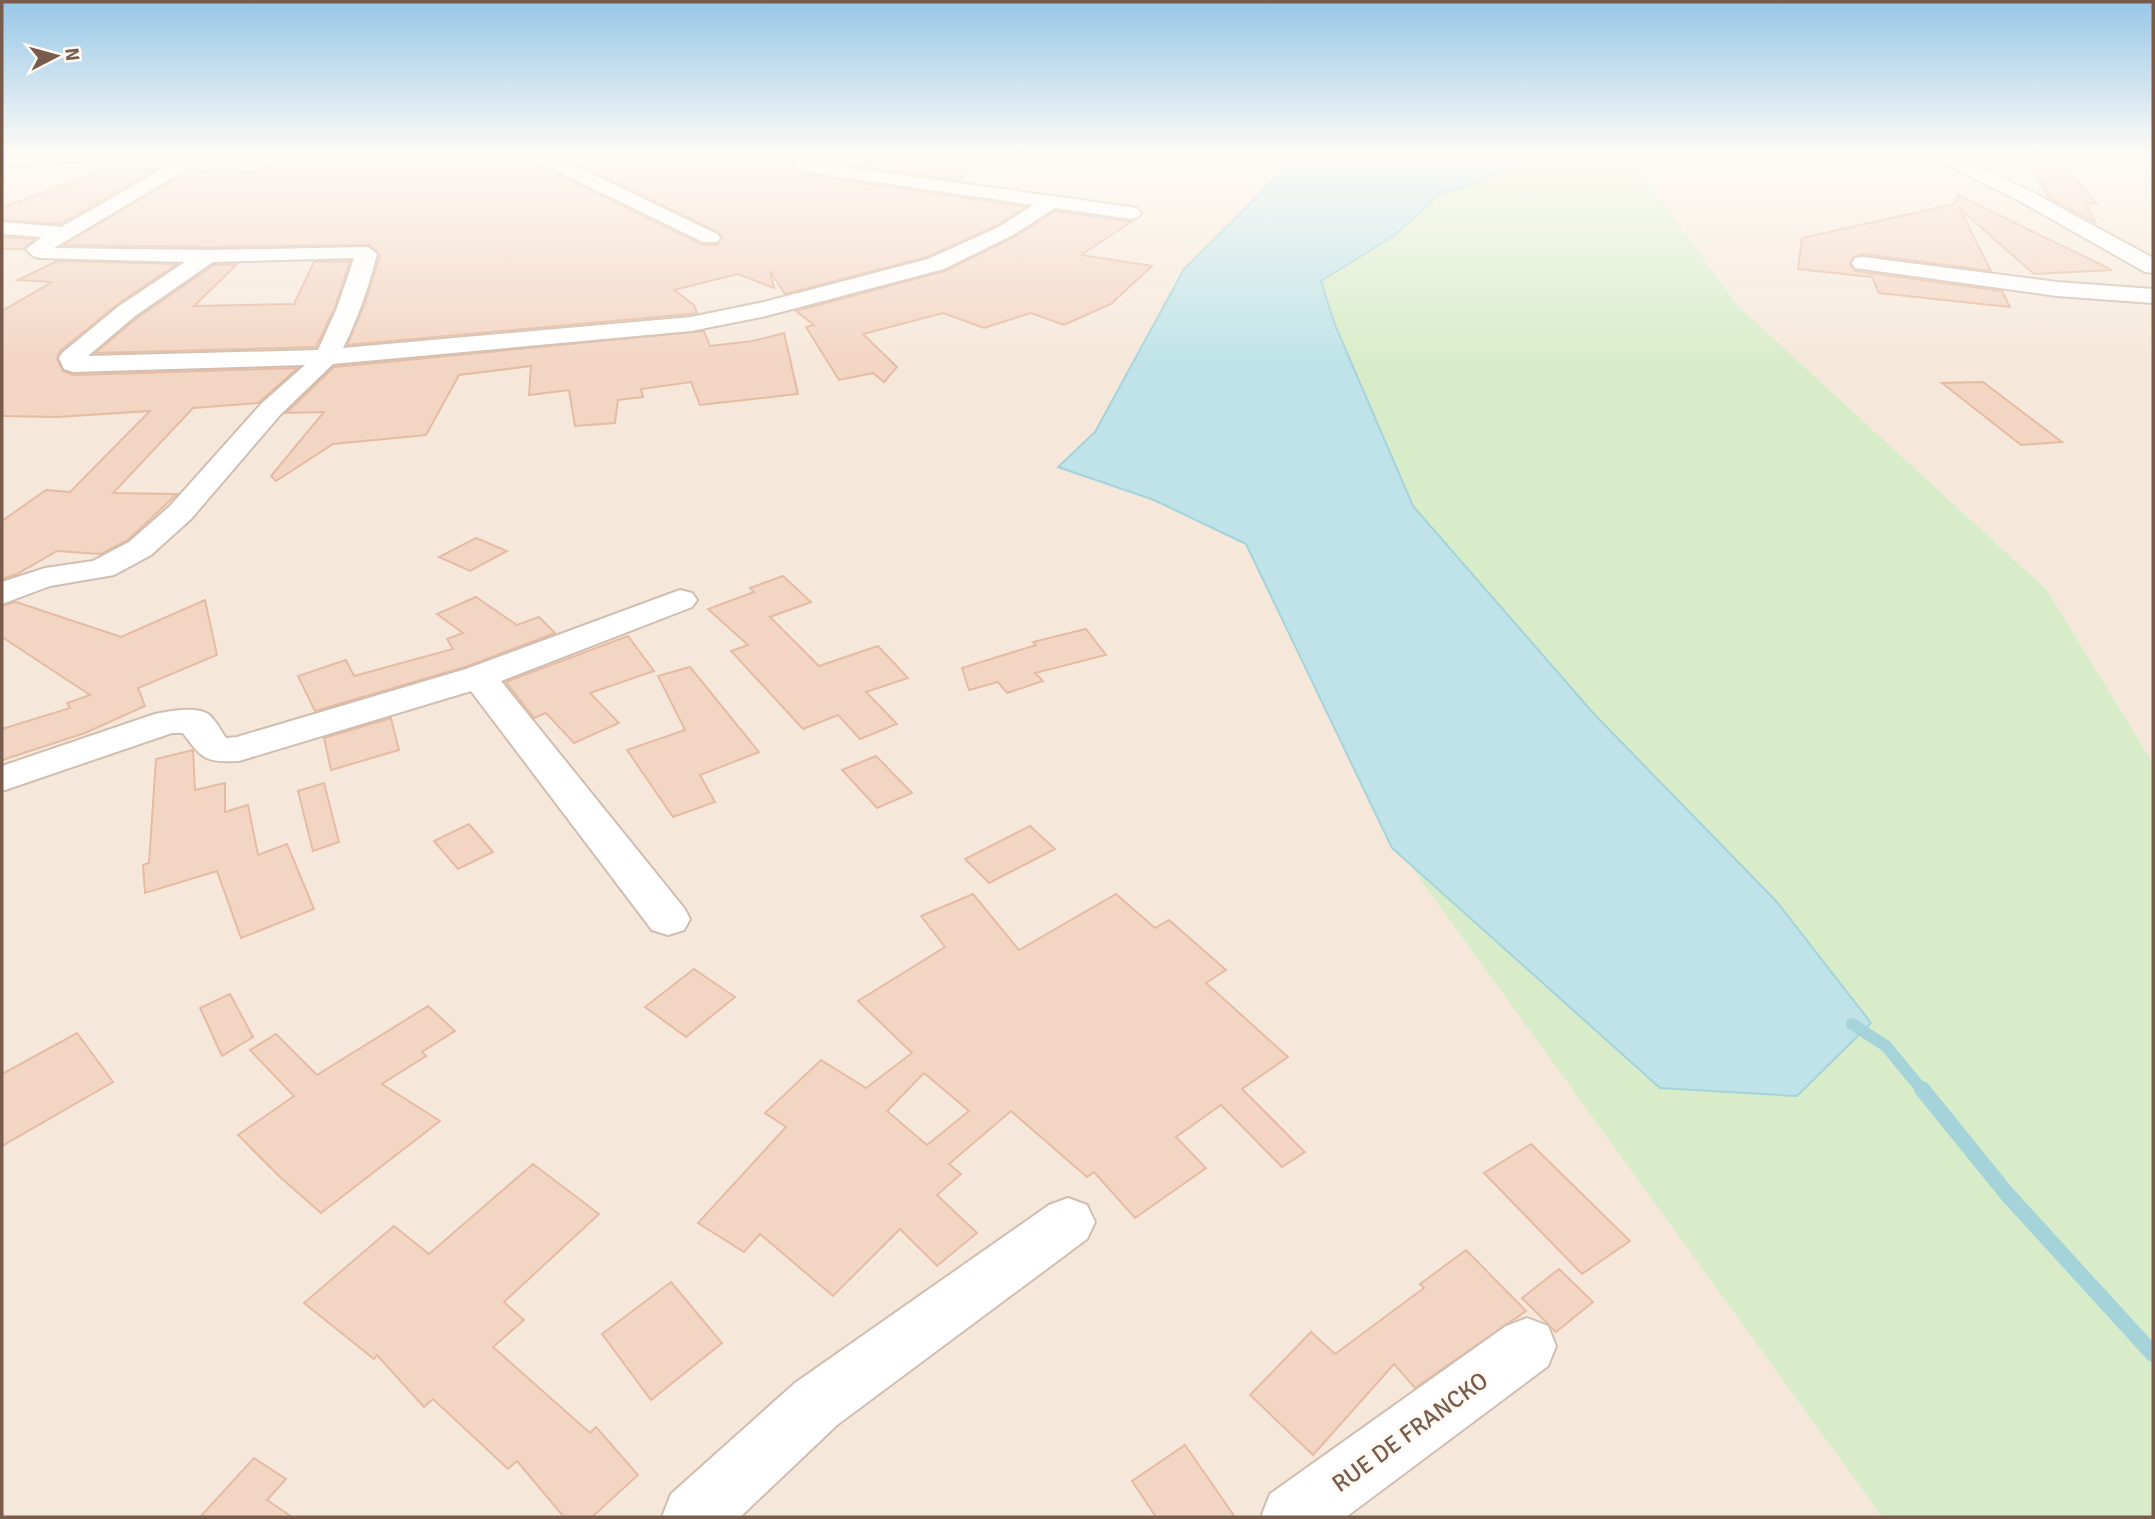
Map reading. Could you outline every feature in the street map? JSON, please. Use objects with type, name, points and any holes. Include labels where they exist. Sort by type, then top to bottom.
[{"type":"street","points":[[2,594],[50,576],[85,573],[114,564],[141,549],[206,485],[272,408],[326,357],[352,300],[366,254],[361,251],[208,256],[52,254],[37,249],[81,223]]},
{"type":"street","points":[[679,223],[710,238]]},
{"type":"street","points":[[208,256],[127,311],[71,358],[74,364],[103,366],[326,357],[691,324],[766,309],[936,264],[1019,223]]},
{"type":"street","points":[[2073,223],[2153,267]]},
{"type":"street","points":[[2,228],[63,233]]},
{"type":"street","points":[[1863,263],[2057,289],[2153,296]]},
{"type":"street","points":[[2,779],[167,722],[194,722],[216,750],[239,749],[479,677],[680,600]]},
{"type":"street","points":[[479,677],[668,919]]},
{"type":"street","points":[[694,1517],[816,1404],[1068,1222]]},
{"type":"street","name":"RUE DE FRANCKO","points":[[1293,1517],[1527,1346]]},
{"type":"shaded area","points":[[2,223],[1230,223],[1184,269],[1095,432],[1059,467],[1154,500],[1246,544],[1381,825],[1660,1088],[1411,865],[1882,1517],[2,1517]]},
{"type":"shaded area","points":[[1679,223],[2153,223],[2153,763],[2047,590],[1738,306]]},
{"type":"green space","points":[[1408,223],[1678,223],[1738,306],[2047,590],[2153,763],[2153,1517],[1882,1517],[1381,825],[1660,1088],[1871,1023],[1777,902],[1594,714],[1413,506],[1335,325],[1321,281],[1395,235]]},
{"type":"water","points":[[1231,223],[1408,223],[1395,235],[1321,281],[1335,325],[1413,506],[1594,714],[1777,902],[1871,1023],[1797,1096],[1660,1088],[1392,848],[1246,544],[1154,500],[1058,467],[1095,432],[1184,269]]},
{"type":"building","points":[[100,223],[658,223],[703,245],[717,245],[722,236],[699,223],[1001,223],[927,257],[785,294],[770,271],[774,288],[738,274],[674,290],[694,305],[697,313],[347,345],[365,303],[380,255],[370,245],[63,245]]},
{"type":"building","points":[[1037,223],[1130,223],[1081,255],[1152,266],[1111,304],[1064,325],[1031,313],[984,328],[943,313],[863,334],[897,367],[884,382],[873,373],[839,380],[806,327],[814,325],[796,311],[945,271]]},
{"type":"building","points":[[1870,223],[1967,223],[1991,271],[1863,254],[1853,257],[1850,264],[1855,271],[2002,291],[2010,307],[1879,293],[1872,277],[1798,269],[1802,238]]},
{"type":"building","points":[[1976,223],[2015,223],[2112,270],[2034,274]]},
{"type":"building","points":[[2,237],[35,239],[23,249],[2,249]]},
{"type":"building","points":[[57,261],[177,264],[118,304],[60,351],[57,359],[63,371],[73,375],[298,368],[258,403],[193,408],[113,493],[177,494],[128,540],[101,554],[57,551],[17,574],[2,579],[2,521],[46,490],[70,492],[150,411],[57,417],[2,416],[2,311],[52,282],[18,280]]},
{"type":"building","points":[[350,261],[335,307],[316,347],[95,353],[137,318],[214,265],[237,264],[194,306],[294,304],[314,262]]},
{"type":"building","points":[[704,331],[710,346],[753,341],[784,333],[798,394],[700,405],[691,382],[641,389],[643,397],[618,400],[615,423],[575,426],[569,390],[529,395],[531,366],[459,375],[426,435],[333,444],[276,481],[271,476],[324,412],[286,413],[334,367]]},
{"type":"building","points":[[1983,382],[2062,442],[2021,445],[1942,383]]},
{"type":"building","points":[[476,538],[507,551],[470,571],[439,557]]},
{"type":"building","points":[[783,576],[811,602],[770,617],[819,666],[878,646],[908,678],[866,692],[897,724],[860,739],[838,715],[803,729],[731,651],[748,645],[708,609],[754,592],[750,588]]},
{"type":"building","points":[[476,597],[517,625],[539,617],[555,633],[465,667],[315,711],[298,676],[346,660],[354,676],[453,649],[447,639],[463,633],[437,614]]},
{"type":"building","points":[[205,600],[217,655],[138,688],[145,706],[85,733],[2,760],[2,729],[70,708],[67,703],[90,695],[2,637],[2,606],[16,602],[121,637]]},
{"type":"building","points":[[1086,629],[1106,655],[1035,673],[1043,681],[1007,693],[998,682],[969,690],[962,668],[1036,645],[1033,642]]},
{"type":"building","points":[[628,636],[654,671],[590,693],[619,723],[574,743],[546,713],[534,718],[506,682]]},
{"type":"building","points":[[690,667],[759,752],[700,775],[715,802],[673,817],[627,750],[685,730],[658,676]]},
{"type":"building","points":[[391,718],[399,750],[331,770],[324,738]]},
{"type":"building","points":[[193,750],[195,790],[225,783],[225,812],[248,805],[258,855],[287,844],[314,909],[241,938],[217,871],[145,893],[143,865],[149,863],[156,759]]},
{"type":"building","points":[[876,756],[912,793],[877,808],[842,770]]},
{"type":"building","points":[[324,783],[339,842],[313,851],[298,791]]},
{"type":"building","points":[[469,824],[493,852],[458,869],[434,841]]},
{"type":"building","points":[[1030,826],[1055,849],[989,883],[965,859]]},
{"type":"building","points":[[973,894],[1019,950],[1116,894],[1155,928],[1169,920],[1226,970],[1206,983],[1288,1057],[1242,1089],[1305,1152],[1282,1167],[1221,1105],[1176,1137],[1206,1168],[1135,1218],[1094,1172],[1087,1177],[1011,1111],[949,1164],[961,1174],[937,1195],[977,1233],[937,1266],[900,1229],[833,1296],[760,1234],[744,1252],[698,1223],[786,1127],[765,1113],[821,1060],[866,1088],[912,1053],[858,1001],[945,947],[921,916]],"holes":[[[924,1073],[969,1111],[927,1145],[887,1111]]]},
{"type":"building","points":[[694,969],[735,997],[686,1037],[645,1007]]},
{"type":"building","points":[[230,994],[253,1037],[222,1056],[200,1008]]},
{"type":"building","points":[[428,1006],[455,1031],[422,1052],[426,1056],[382,1084],[440,1121],[321,1213],[238,1135],[294,1096],[250,1050],[276,1034],[317,1075]]},
{"type":"building","points":[[77,1033],[113,1082],[2,1146],[2,1074]]},
{"type":"building","points":[[1531,1144],[1630,1241],[1582,1274],[1484,1173]]},
{"type":"building","points":[[533,1164],[599,1214],[504,1302],[524,1320],[493,1347],[590,1433],[596,1427],[638,1475],[592,1517],[564,1517],[517,1461],[508,1469],[433,1399],[424,1407],[377,1355],[374,1359],[304,1303],[394,1226],[429,1254]]},
{"type":"building","points":[[1466,1250],[1526,1311],[1415,1388],[1394,1364],[1313,1455],[1250,1395],[1311,1332],[1335,1354],[1424,1288],[1420,1284]]},
{"type":"building","points":[[1559,1269],[1593,1302],[1556,1332],[1522,1298]]},
{"type":"building","points":[[671,1282],[722,1343],[651,1400],[602,1334]]},
{"type":"building","points":[[1185,1445],[1235,1517],[1156,1517],[1132,1481]]},
{"type":"building","points":[[254,1458],[286,1479],[267,1500],[292,1517],[200,1517]]},
{"type":"waterway","points":[[1852,1024],[1886,1046],[1923,1091]]},
{"type":"waterway","points":[[1922,1089],[2007,1194],[2153,1354]]}]
